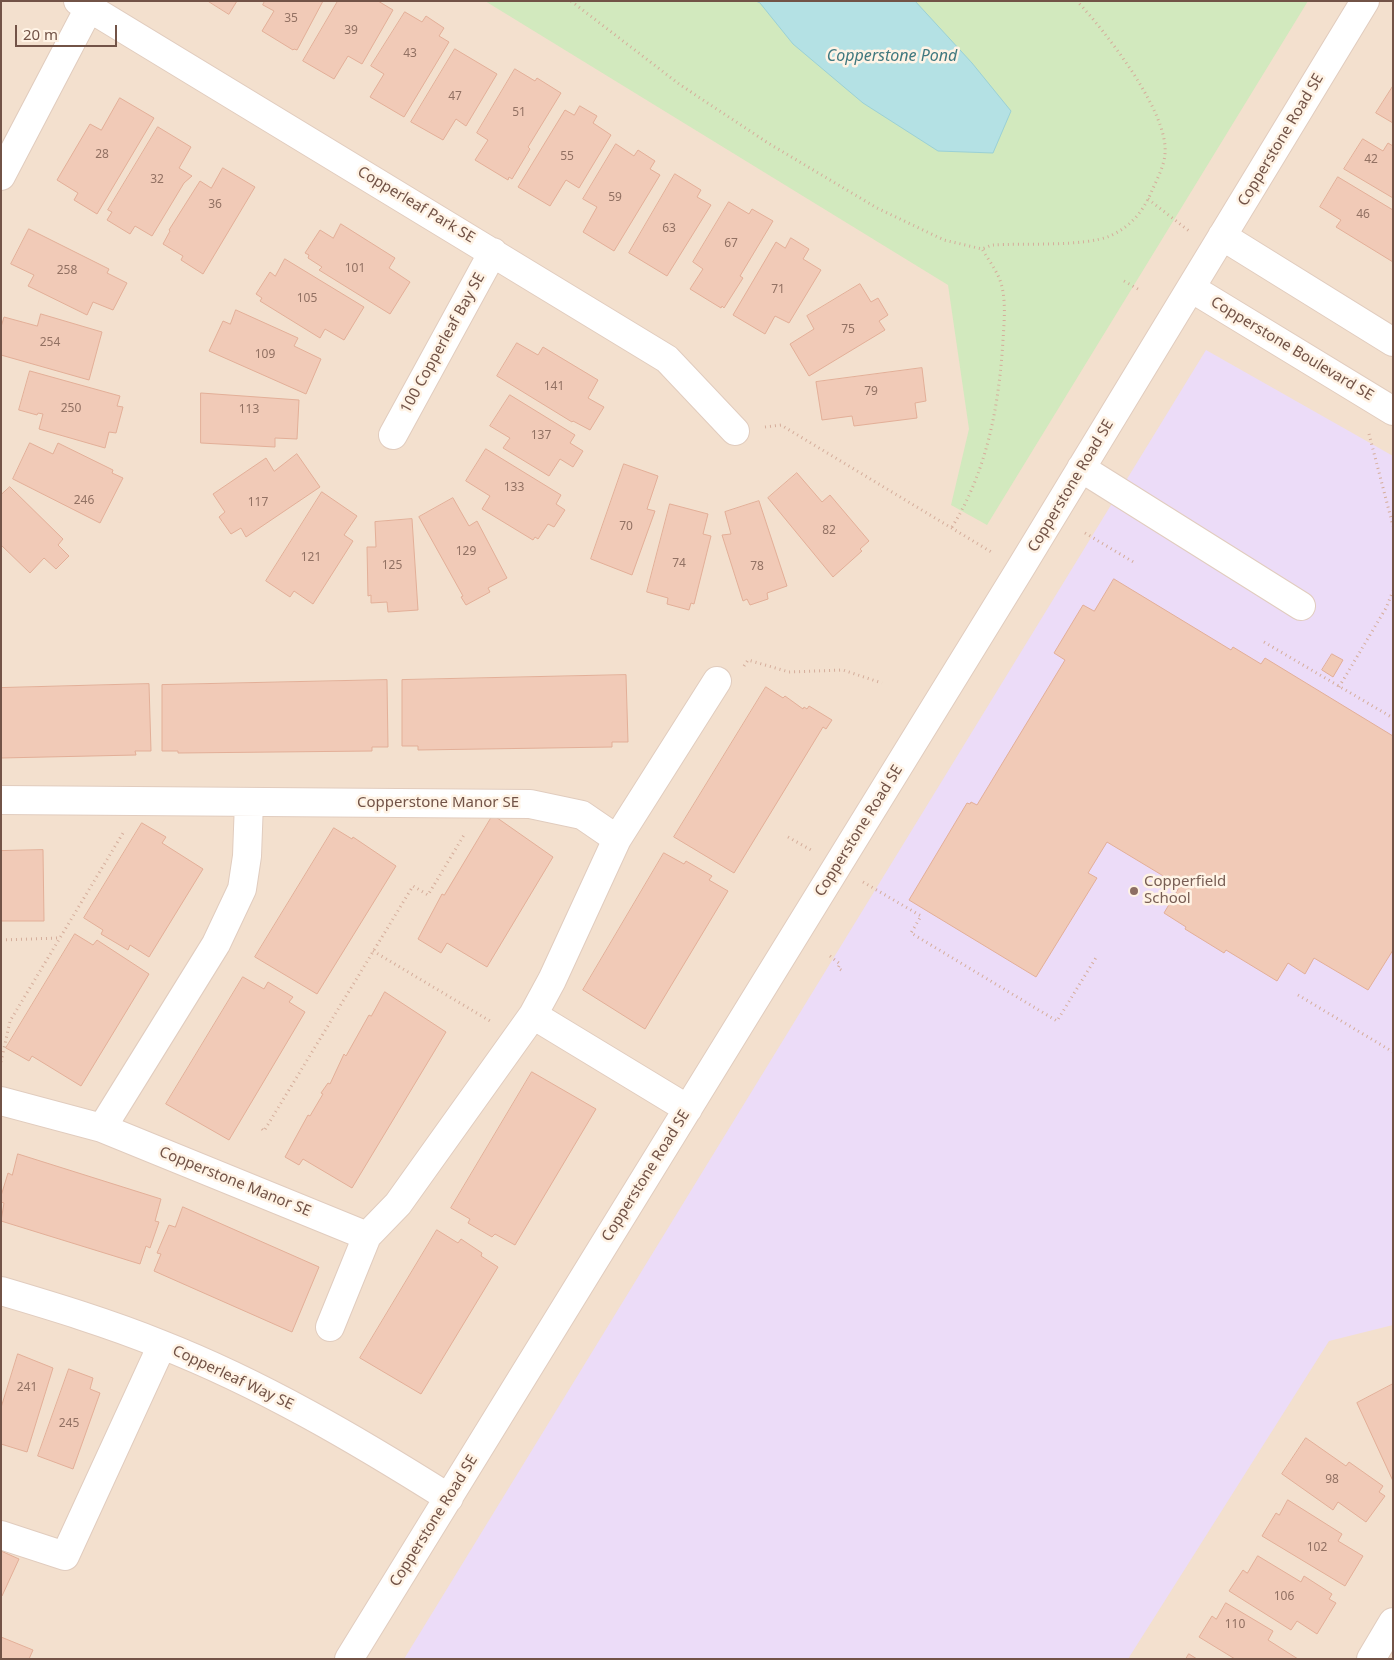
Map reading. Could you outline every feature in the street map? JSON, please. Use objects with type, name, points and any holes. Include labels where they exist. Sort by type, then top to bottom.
[{"type":"street","name":"Copperstone Road SE","points":[[349,1659],[1020,569],[1365,1]]},
{"type":"street","points":[[1,176],[84,4]]},
{"type":"street","name":"Copperleaf Park SE","points":[[84,4],[666,359],[735,431]]},
{"type":"street","points":[[1218,244],[1393,342]]},
{"type":"street","name":"100 Copperleaf Bay SE","points":[[394,435],[493,252]]},
{"type":"street","name":"Copperstone Boulevard SE","points":[[1191,288],[1392,409]]},
{"type":"street","points":[[1081,468],[1301,606]]},
{"type":"street","points":[[330,1327],[367,1236],[398,1204],[532,1015],[552,980],[617,839],[717,681]]},
{"type":"street","name":"Copperstone Manor SE","points":[[1,800],[530,804],[582,815],[617,839]]},
{"type":"street","points":[[102,1128],[216,944],[242,889],[247,856],[249,802]]},
{"type":"street","points":[[532,1015],[688,1109]]},
{"type":"street","name":"Copperstone Manor SE","points":[[1,1101],[102,1128],[367,1236]]},
{"type":"street","name":"Copperleaf Way SE","points":[[1,1291],[114,1326],[162,1345],[296,1408],[400,1466],[448,1498]]},
{"type":"street","points":[[1,1535],[65,1556],[162,1345]]},
{"type":"street","points":[[1371,1659],[1393,1622]]},
{"type":"path","points":[[571,1],[679,84],[824,177],[877,208],[944,240],[982,249],[992,245],[1085,241],[1108,236],[1132,222],[1148,199],[1165,156],[1162,133],[1136,75],[1077,1]]},
{"type":"path","points":[[1148,199],[1218,244]]},
{"type":"path","points":[[952,528],[973,489],[984,459],[991,431],[1001,363],[1004,316],[1002,288],[982,249]]},
{"type":"path","points":[[1124,281],[1138,289]]},
{"type":"path","points":[[735,431],[781,425],[1020,569]]},
{"type":"path","points":[[1368,429],[1393,526]]},
{"type":"path","points":[[1085,533],[1135,563]]},
{"type":"path","points":[[1339,687],[1386,608],[1393,591]]},
{"type":"path","points":[[1264,642],[1393,718]]},
{"type":"path","points":[[748,660],[789,672],[843,670],[882,683]]},
{"type":"path","points":[[1,1062],[10,1021],[124,833]]},
{"type":"path","points":[[262,1130],[264,1131],[413,886],[428,896],[466,833]]},
{"type":"path","points":[[788,837],[811,850]]},
{"type":"path","points":[[872,887],[921,916],[911,933],[1057,1021],[1097,956]]},
{"type":"path","points":[[1,940],[60,938]]},
{"type":"path","points":[[373,950],[495,1024]]},
{"type":"path","points":[[830,956],[840,964],[838,968],[844,972]]},
{"type":"path","points":[[1298,995],[1393,1052]]},
{"type":"shaded area","points":[[1,1],[1393,1],[1393,1659],[1,1659]]},
{"type":"shaded area","name":"Copperfield School","points":[[1206,350],[1393,456],[1393,1325],[1329,1341],[1128,1659],[404,1659]]},
{"type":"green space","points":[[485,1],[1308,1],[987,525],[951,505],[969,429],[948,285]]},
{"type":"water","name":"Copperstone Pond","points":[[756,1],[915,1],[972,63],[1011,111],[993,153],[938,151],[863,103],[793,44],[760,3]]},
{"type":"building","points":[[208,1],[237,1],[229,14]]},
{"type":"building","points":[[265,1],[323,1],[297,50],[293,50],[262,31],[274,11],[263,5]]},
{"type":"building","points":[[338,1],[378,1],[393,10],[362,64],[348,56],[334,79],[303,61]]},
{"type":"building","points":[[405,12],[422,22],[426,16],[444,28],[439,36],[449,42],[404,117],[370,97],[384,74],[371,66]]},
{"type":"building","points":[[455,49],[497,74],[466,126],[456,119],[443,140],[411,122]]},
{"type":"building","points":[[515,69],[535,81],[537,78],[561,93],[528,147],[530,149],[512,179],[509,177],[508,180],[475,160],[488,140],[477,133]]},
{"type":"building","points":[[1393,86],[1393,123],[1376,113]]},
{"type":"building","points":[[120,98],[154,118],[97,214],[74,200],[78,193],[57,180],[90,124],[101,130]]},
{"type":"building","points":[[580,106],[597,116],[593,123],[611,135],[579,188],[566,180],[550,206],[518,187],[565,110],[574,115]]},
{"type":"building","points":[[158,127],[191,147],[179,168],[192,176],[184,183],[152,236],[135,226],[130,234],[107,220],[112,212],[108,210]]},
{"type":"building","points":[[1363,139],[1383,151],[1388,143],[1393,146],[1393,198],[1344,169]]},
{"type":"building","points":[[616,144],[634,156],[638,150],[655,161],[650,169],[660,175],[614,251],[583,232],[597,207],[583,199]]},
{"type":"building","points":[[223,168],[255,187],[203,274],[181,260],[183,256],[163,244],[169,230],[200,181],[211,188]]},
{"type":"building","points":[[675,174],[701,190],[697,197],[711,205],[667,276],[629,253]]},
{"type":"building","points":[[1338,177],[1393,210],[1393,262],[1336,227],[1341,220],[1320,207]]},
{"type":"building","points":[[729,202],[749,214],[752,209],[773,221],[740,276],[743,278],[724,308],[722,306],[721,308],[690,289],[703,269],[693,262]]},
{"type":"building","points":[[341,224],[395,258],[389,268],[410,282],[390,314],[319,270],[322,267],[308,258],[309,255],[305,253],[320,230],[333,238]]},
{"type":"building","points":[[29,229],[109,269],[107,273],[127,283],[113,310],[93,302],[87,315],[28,286],[34,275],[11,264]]},
{"type":"building","points":[[791,238],[809,249],[803,259],[821,270],[789,323],[775,316],[765,334],[733,315],[776,242],[785,248]]},
{"type":"building","points":[[285,259],[364,307],[344,340],[325,329],[320,338],[260,301],[262,298],[256,294],[270,272],[275,276]]},
{"type":"building","points":[[860,284],[871,302],[878,298],[888,315],[879,321],[885,330],[809,376],[790,344],[814,329],[807,316]]},
{"type":"building","points":[[236,310],[298,338],[294,346],[321,359],[306,394],[209,351],[223,321],[230,324]]},
{"type":"building","points":[[41,314],[102,332],[89,380],[1,355],[1,327],[4,317],[37,326]]},
{"type":"building","points":[[517,343],[538,355],[543,347],[598,380],[588,398],[604,407],[590,430],[572,422],[497,376]]},
{"type":"building","points":[[922,368],[926,401],[915,403],[917,418],[854,426],[852,416],[822,420],[816,382]]},
{"type":"building","points":[[30,371],[120,396],[117,406],[123,407],[116,433],[109,432],[105,448],[39,429],[43,414],[38,413],[37,415],[19,410]]},
{"type":"building","points":[[201,393],[299,400],[297,439],[275,438],[275,447],[201,443]]},
{"type":"building","points":[[510,395],[575,435],[570,443],[583,451],[573,467],[560,459],[549,476],[503,448],[510,438],[490,426]]},
{"type":"building","points":[[30,443],[53,454],[58,443],[113,470],[112,473],[123,478],[100,523],[13,479]]},
{"type":"building","points":[[486,449],[561,495],[556,504],[565,510],[554,527],[548,524],[538,539],[535,537],[533,540],[482,509],[490,496],[466,481]]},
{"type":"building","points":[[297,454],[320,487],[246,537],[241,528],[231,534],[219,517],[225,512],[213,494],[266,458],[274,471]]},
{"type":"building","points":[[624,464],[658,476],[647,509],[655,511],[632,575],[591,559]]},
{"type":"building","points":[[797,473],[822,502],[830,495],[869,541],[860,549],[862,551],[833,577],[768,498]]},
{"type":"building","points":[[10,487],[63,539],[58,545],[69,556],[56,569],[44,558],[30,573],[1,545],[1,495]]},
{"type":"building","points":[[322,492],[357,516],[344,535],[353,541],[313,604],[294,591],[290,597],[266,581]]},
{"type":"building","points":[[453,498],[469,526],[477,521],[507,578],[488,588],[490,592],[466,605],[461,597],[463,596],[419,517]]},
{"type":"building","points":[[759,501],[787,586],[767,593],[768,599],[750,605],[747,599],[743,601],[722,535],[731,534],[725,512]]},
{"type":"building","points":[[670,504],[708,514],[703,534],[711,536],[694,604],[691,603],[689,610],[667,604],[668,598],[647,592]]},
{"type":"building","points":[[412,519],[418,610],[388,612],[387,602],[371,603],[371,595],[368,596],[367,547],[376,547],[375,522]]},
{"type":"building","points":[[1114,579],[1231,650],[1233,647],[1261,664],[1265,658],[1393,736],[1393,950],[1368,990],[1314,958],[1305,974],[1288,963],[1277,981],[1226,950],[1224,953],[1185,929],[1186,927],[1164,913],[1180,886],[1107,842],[1088,873],[1097,878],[1036,977],[909,900],[967,803],[970,804],[971,802],[977,805],[1065,660],[1054,653],[1083,605],[1094,611]]},
{"type":"building","points":[[1332,654],[1343,660],[1333,677],[1322,670]]},
{"type":"building","points":[[626,675],[628,742],[612,742],[612,747],[418,750],[418,746],[402,746],[402,680]]},
{"type":"building","points":[[387,680],[388,747],[372,747],[372,751],[178,753],[178,751],[162,751],[162,685]]},
{"type":"building","points":[[149,684],[151,751],[135,751],[136,755],[1,758],[1,688]]},
{"type":"building","points":[[766,687],[783,698],[785,696],[803,709],[804,707],[807,709],[809,706],[832,720],[826,729],[823,727],[734,873],[674,837]]},
{"type":"building","points":[[493,815],[553,857],[487,967],[447,943],[441,953],[418,939],[442,894],[444,895]]},
{"type":"building","points":[[142,823],[166,837],[162,843],[203,869],[149,957],[130,945],[128,950],[101,934],[103,930],[84,918]]},
{"type":"building","points":[[334,828],[352,839],[353,837],[396,866],[317,994],[255,957]]},
{"type":"building","points":[[43,850],[44,921],[1,921],[1,851]]},
{"type":"building","points":[[664,853],[684,864],[686,861],[712,876],[709,880],[728,891],[645,1029],[583,990]]},
{"type":"building","points":[[75,934],[93,945],[97,940],[149,974],[81,1086],[32,1056],[29,1061],[6,1048]]},
{"type":"building","points":[[243,977],[264,989],[268,982],[293,997],[289,1002],[305,1012],[229,1140],[166,1104]]},
{"type":"building","points":[[385,992],[446,1032],[352,1188],[303,1159],[299,1165],[285,1157],[308,1115],[310,1116],[323,1094],[321,1093],[328,1083],[330,1084],[344,1054],[346,1056],[369,1015],[371,1016]]},
{"type":"building","points":[[532,1072],[596,1109],[515,1245],[495,1234],[492,1237],[468,1223],[470,1219],[451,1208]]},
{"type":"building","points":[[18,1154],[161,1199],[155,1221],[159,1222],[150,1248],[146,1246],[140,1264],[1,1221],[4,1203],[1,1202],[1,1196],[8,1173],[12,1175]]},
{"type":"building","points":[[183,1207],[319,1267],[292,1332],[154,1271],[161,1254],[157,1253],[169,1225],[175,1227]]},
{"type":"building","points":[[437,1230],[458,1243],[461,1239],[482,1253],[481,1256],[498,1267],[421,1394],[360,1358]]},
{"type":"building","points":[[18,1354],[53,1368],[27,1452],[1,1444],[1,1408]]},
{"type":"building","points":[[69,1369],[93,1378],[90,1389],[100,1393],[73,1469],[38,1456]]},
{"type":"building","points":[[1393,1384],[1393,1481],[1357,1403]]},
{"type":"building","points":[[1306,1438],[1346,1466],[1349,1462],[1383,1486],[1379,1492],[1385,1496],[1366,1522],[1338,1502],[1333,1510],[1282,1474]]},
{"type":"building","points":[[1288,1500],[1342,1534],[1338,1541],[1363,1556],[1345,1586],[1262,1536],[1276,1513],[1279,1515]]},
{"type":"building","points":[[1,1551],[19,1559],[2,1596],[1,1596]]},
{"type":"building","points":[[1258,1556],[1301,1582],[1304,1576],[1332,1594],[1329,1599],[1336,1603],[1317,1634],[1297,1621],[1291,1630],[1229,1591],[1243,1570],[1247,1573]]},
{"type":"building","points":[[1226,1603],[1273,1631],[1268,1640],[1298,1659],[1235,1659],[1199,1637],[1212,1616],[1216,1619]]},
{"type":"building","points":[[1,1637],[33,1650],[29,1659],[1,1659]]},
{"type":"building","points":[[1189,1654],[1197,1659],[1186,1659]]},
{"type":"place","name":"Copperfield School","points":[[1134,891]]}]
